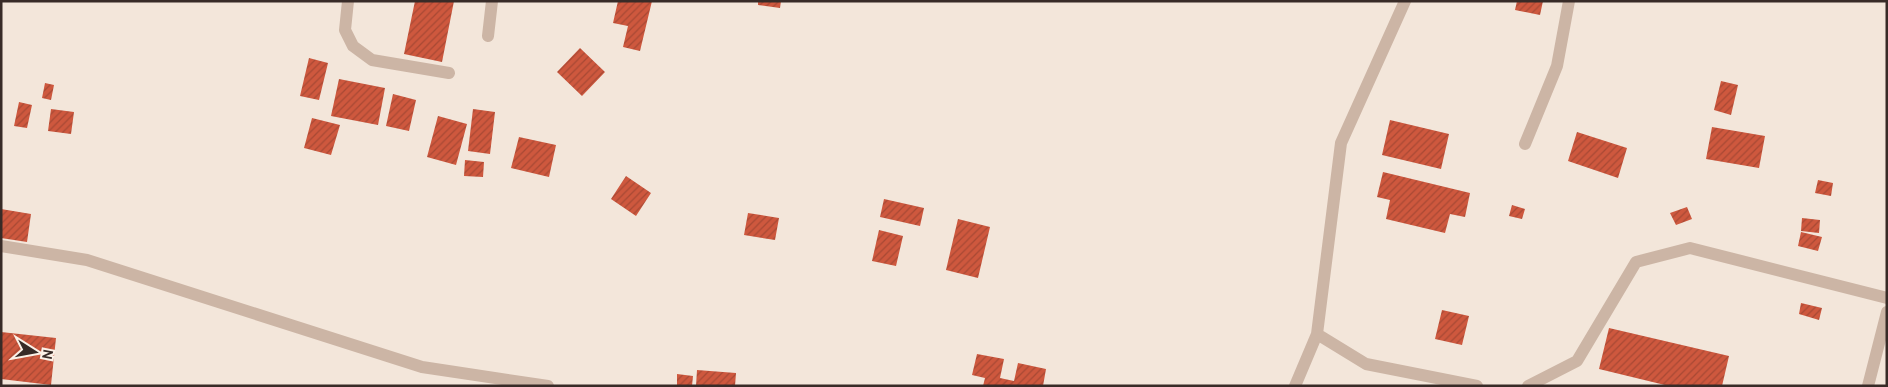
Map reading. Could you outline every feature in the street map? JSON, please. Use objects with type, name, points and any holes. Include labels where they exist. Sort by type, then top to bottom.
[{"type":"street","points":[[348,1],[345,30],[353,46],[372,60],[449,73]]},
{"type":"street","points":[[488,36],[492,1]]},
{"type":"street","points":[[1295,386],[1317,334],[1341,143],[1405,1]]},
{"type":"street","points":[[1525,144],[1557,66],[1569,1]]},
{"type":"street","points":[[1,246],[86,260],[422,367],[548,386]]},
{"type":"street","points":[[1528,386],[1578,361],[1636,262],[1690,248],[1887,298]]},
{"type":"street","points":[[1868,386],[1887,312]]},
{"type":"street","points":[[1317,334],[1366,364],[1477,386]]},
{"type":"building","points":[[415,1],[454,1],[442,62],[404,54]]},
{"type":"building","points":[[618,1],[652,1],[640,51],[623,47],[628,26],[613,23]]},
{"type":"building","points":[[758,1],[781,1],[780,8],[758,5]]},
{"type":"building","points":[[1517,1],[1543,1],[1540,15],[1515,10]]},
{"type":"building","points":[[580,48],[605,72],[582,96],[557,72]]},
{"type":"building","points":[[309,58],[328,63],[319,100],[300,96]]},
{"type":"building","points":[[339,79],[385,88],[378,125],[331,116]]},
{"type":"building","points":[[1721,81],[1738,85],[1731,115],[1714,110]]},
{"type":"building","points":[[45,83],[54,85],[51,100],[42,98]]},
{"type":"building","points":[[393,94],[416,100],[409,131],[386,126]]},
{"type":"building","points":[[19,102],[32,105],[27,128],[14,126]]},
{"type":"building","points":[[51,109],[74,112],[71,134],[48,131]]},
{"type":"building","points":[[473,109],[495,112],[490,154],[468,151]]},
{"type":"building","points":[[438,116],[467,124],[456,165],[427,157]]},
{"type":"building","points":[[312,118],[340,125],[331,155],[304,148]]},
{"type":"building","points":[[1390,120],[1449,134],[1441,169],[1382,155]]},
{"type":"building","points":[[1712,127],[1765,136],[1759,168],[1706,159]]},
{"type":"building","points":[[1577,132],[1627,148],[1618,178],[1568,161]]},
{"type":"building","points":[[519,137],[556,145],[549,177],[511,168]]},
{"type":"building","points":[[465,160],[484,162],[483,177],[464,176]]},
{"type":"building","points":[[1383,172],[1470,193],[1465,217],[1450,214],[1445,233],[1386,219],[1390,200],[1377,197]]},
{"type":"building","points":[[626,176],[651,193],[636,216],[611,199]]},
{"type":"building","points":[[1818,180],[1833,183],[1831,196],[1815,193]]},
{"type":"building","points":[[884,199],[924,208],[920,226],[880,217]]},
{"type":"building","points":[[1512,205],[1525,209],[1522,219],[1509,216]]},
{"type":"building","points":[[1687,207],[1692,219],[1676,225],[1670,213]]},
{"type":"building","points":[[1,209],[31,214],[27,242],[1,238]]},
{"type":"building","points":[[748,213],[779,218],[775,240],[744,235]]},
{"type":"building","points":[[1802,218],[1820,220],[1819,233],[1801,231]]},
{"type":"building","points":[[958,219],[990,227],[978,278],[946,270]]},
{"type":"building","points":[[879,230],[903,236],[896,266],[872,261]]},
{"type":"building","points":[[1801,232],[1822,237],[1818,251],[1798,246]]},
{"type":"building","points":[[1801,303],[1822,308],[1819,320],[1799,314]]},
{"type":"building","points":[[1442,310],[1469,316],[1462,345],[1435,339]]},
{"type":"building","points":[[1609,328],[1729,356],[1722,386],[1669,386],[1599,369]]},
{"type":"building","points":[[1,332],[56,338],[51,385],[1,379]]},
{"type":"building","points":[[977,354],[1004,359],[1000,378],[1014,381],[1018,363],[1046,369],[1043,386],[983,386],[985,378],[972,375]]},
{"type":"building","points":[[697,370],[736,373],[735,386],[696,386]]},
{"type":"building","points":[[677,374],[693,376],[692,386],[677,386]]}]
